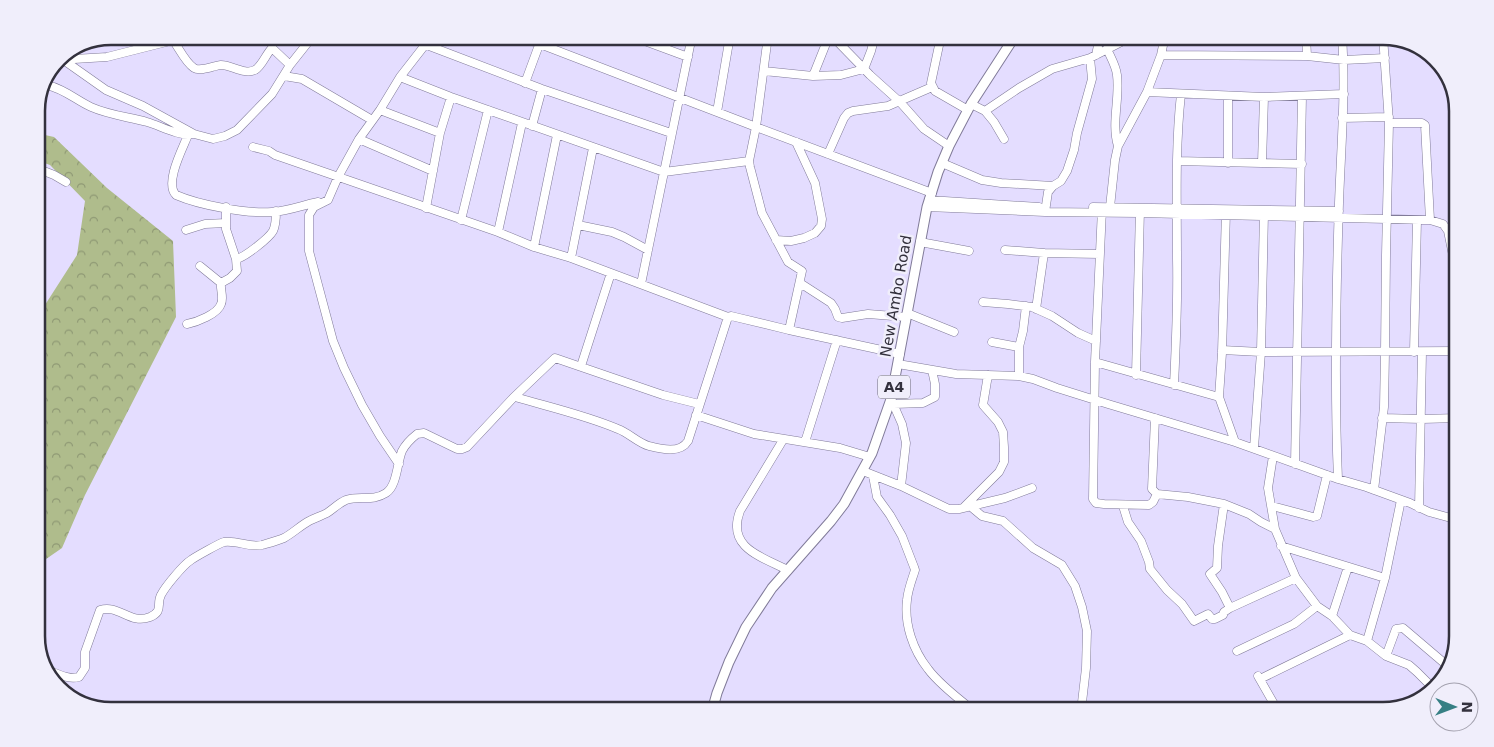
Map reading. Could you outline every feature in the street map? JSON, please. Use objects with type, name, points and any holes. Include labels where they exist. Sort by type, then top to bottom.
[{"type":"main road","name":"New Ambo Road","points":[[714,702],[729,662],[746,627],[772,588],[840,510],[870,457],[892,402],[906,315],[929,200],[942,162],[969,107],[1009,45]]},
{"type":"street","points":[[71,59],[107,56],[152,45]]},
{"type":"street","points":[[176,45],[188,62],[196,69],[223,66],[242,70],[254,70],[272,48],[290,65]]},
{"type":"street","points":[[50,86],[109,113],[191,135],[213,138],[225,136],[237,130],[272,94],[290,65],[306,45]]},
{"type":"street","points":[[399,464],[362,405],[333,341],[309,251],[309,215],[314,207],[328,200],[338,177],[359,139],[380,110],[400,77],[425,45]]},
{"type":"street","points":[[440,45],[525,83],[671,133]]},
{"type":"street","points":[[525,83],[539,45],[828,154],[929,200],[1045,210],[1105,209],[1226,212],[1430,220],[1444,224],[1449,235]]},
{"type":"street","points":[[656,45],[688,57]]},
{"type":"street","points":[[641,284],[690,45]]},
{"type":"street","points":[[717,112],[728,45]]},
{"type":"street","points":[[767,45],[756,127],[749,161],[762,214],[788,262],[802,271],[789,330]]},
{"type":"street","points":[[813,76],[826,45]]},
{"type":"street","points":[[839,45],[900,102],[924,129],[949,146]]},
{"type":"street","points":[[864,69],[872,45]]},
{"type":"street","points":[[939,45],[931,83],[932,87],[935,91],[969,107],[985,111],[1004,140]]},
{"type":"street","points":[[1045,210],[1048,192],[1061,181],[1074,150],[1092,79],[1093,56],[1097,45]]},
{"type":"street","points":[[985,111],[1018,88],[1052,70],[1093,56],[1115,45]]},
{"type":"street","points":[[1157,494],[1149,506],[1096,503],[1093,499],[1095,362],[1100,254],[1105,209],[1118,146],[1147,92],[1163,45]]},
{"type":"street","points":[[1306,45],[1307,56]]},
{"type":"street","points":[[1338,479],[1336,352],[1344,94],[1343,45]]},
{"type":"street","points":[[1374,490],[1384,407],[1389,120],[1384,45]]},
{"type":"street","points":[[1107,49],[1116,68],[1117,75],[1118,87],[1114,128],[1118,146]]},
{"type":"street","points":[[1161,55],[1307,56],[1344,60],[1385,58]]},
{"type":"street","points":[[66,62],[106,90],[143,106],[191,135]]},
{"type":"street","points":[[764,71],[813,76],[841,75],[864,69]]},
{"type":"street","points":[[284,76],[302,79],[372,120]]},
{"type":"street","points":[[400,77],[522,123],[664,172],[749,161]]},
{"type":"street","points":[[828,154],[848,113],[888,106],[932,87]]},
{"type":"street","points":[[532,126],[542,89]]},
{"type":"street","points":[[1147,92],[1264,97],[1344,94]]},
{"type":"street","points":[[1174,385],[1177,161],[1181,94]]},
{"type":"street","points":[[1228,96],[1228,163]]},
{"type":"street","points":[[1295,464],[1302,96]]},
{"type":"street","points":[[426,208],[440,133],[451,97]]},
{"type":"street","points":[[1262,163],[1264,97]]},
{"type":"street","points":[[380,110],[440,133]]},
{"type":"street","points":[[461,220],[488,110]]},
{"type":"street","points":[[1342,118],[1389,120],[1422,123],[1425,125],[1430,220]]},
{"type":"street","points":[[498,232],[522,123]]},
{"type":"street","points":[[191,135],[174,170],[172,185],[174,194],[183,198],[249,211],[276,211],[328,200]]},
{"type":"street","points":[[534,247],[557,135]]},
{"type":"street","points":[[359,139],[433,171]]},
{"type":"street","points":[[776,240],[791,241],[804,238],[815,233],[821,226],[822,219],[815,183],[796,142]]},
{"type":"street","points":[[253,146],[498,232],[534,247],[572,258],[728,317],[731,316],[900,354]]},
{"type":"street","points":[[572,258],[593,148]]},
{"type":"street","points":[[1177,161],[1302,164]]},
{"type":"street","points":[[942,162],[982,180],[1053,186]]},
{"type":"street","points":[[45,171],[54,174],[66,182]]},
{"type":"street","points":[[221,283],[235,274],[237,267],[226,229],[226,207]]},
{"type":"street","points":[[1136,375],[1140,210]]},
{"type":"street","points":[[236,259],[246,256],[270,235],[275,226],[276,211]]},
{"type":"street","points":[[1226,212],[1219,397],[1235,442]]},
{"type":"street","points":[[1254,448],[1261,352],[1264,214]]},
{"type":"street","points":[[1417,220],[1418,352],[1422,419],[1419,508]]},
{"type":"street","points":[[186,230],[205,224],[226,223]]},
{"type":"street","points":[[578,225],[612,232],[648,250]]},
{"type":"street","points":[[920,242],[969,251]]},
{"type":"street","points":[[1005,250],[1100,254]]},
{"type":"street","points":[[1036,309],[1044,253]]},
{"type":"street","points":[[187,324],[203,319],[219,307],[222,301],[221,283],[200,266]]},
{"type":"street","points":[[581,366],[611,273]]},
{"type":"street","points":[[800,283],[831,303],[838,317],[868,314],[906,315],[954,332]]},
{"type":"street","points":[[983,302],[1026,306],[1036,309],[1096,341]]},
{"type":"street","points":[[1019,376],[1019,347],[1026,306]]},
{"type":"street","points":[[515,397],[595,420],[620,430],[645,444],[677,450],[686,445],[728,317]]},
{"type":"street","points":[[805,442],[837,340]]},
{"type":"street","points":[[992,342],[1019,347]]},
{"type":"street","points":[[1222,350],[1261,352],[1449,351]]},
{"type":"street","points":[[56,672],[68,679],[82,675],[85,668],[85,652],[100,610],[110,608],[134,618],[151,617],[158,612],[159,600],[162,594],[186,564],[218,544],[225,542],[259,546],[266,544],[284,538],[310,521],[327,513],[345,500],[378,498],[392,487],[402,451],[417,434],[424,434],[457,449],[467,447],[555,358],[663,395],[699,404]]},
{"type":"street","points":[[1095,362],[1219,397]]},
{"type":"street","points":[[898,364],[956,374],[1019,376],[1033,379],[1049,386],[1254,448],[1449,518]]},
{"type":"street","points":[[901,486],[906,443],[902,424],[892,402],[923,403],[935,397],[932,370]]},
{"type":"street","points":[[966,507],[995,477],[1004,462],[1003,432],[998,422],[983,405],[988,375]]},
{"type":"street","points":[[696,415],[754,434],[840,448],[870,457]]},
{"type":"street","points":[[1155,418],[1152,488],[1157,494],[1188,497],[1224,504],[1249,514],[1275,529]]},
{"type":"street","points":[[1382,418],[1449,418]]},
{"type":"street","points":[[783,440],[740,511],[736,530],[750,552],[788,570]]},
{"type":"street","points":[[1273,456],[1268,488],[1275,529],[1296,578],[1317,606],[1332,616],[1350,635],[1367,641],[1386,656],[1409,665],[1429,684]]},
{"type":"street","points":[[863,471],[901,486],[949,509],[1005,498],[1032,488]]},
{"type":"street","points":[[1272,506],[1313,517],[1317,516],[1327,475]]},
{"type":"street","points":[[873,476],[877,497],[902,536],[915,570],[907,600],[907,617],[912,643],[928,670],[963,702]]},
{"type":"street","points":[[1367,641],[1385,578],[1401,500]]},
{"type":"street","points":[[1224,504],[1218,546],[1218,568],[1210,574],[1230,608]]},
{"type":"street","points":[[1123,506],[1128,522],[1141,541],[1150,569],[1167,590],[1182,604],[1193,621],[1208,614],[1212,619],[1215,619],[1230,608],[1296,578]]},
{"type":"street","points":[[966,507],[982,516],[1003,521],[1033,548],[1062,565],[1075,586],[1087,631],[1086,668],[1082,702]]},
{"type":"street","points":[[1282,546],[1385,578]]},
{"type":"street","points":[[1332,616],[1348,567]]},
{"type":"street","points":[[1237,651],[1294,624],[1317,606]]},
{"type":"street","points":[[1386,656],[1396,629],[1400,627],[1404,628],[1443,662]]},
{"type":"street","points":[[1273,702],[1259,678],[1350,635]]},
{"type":"green space","points":[[45,135],[54,137],[107,188],[173,241],[176,317],[85,495],[62,548],[45,560],[45,305],[77,255],[85,201],[50,165],[45,163]]}]
